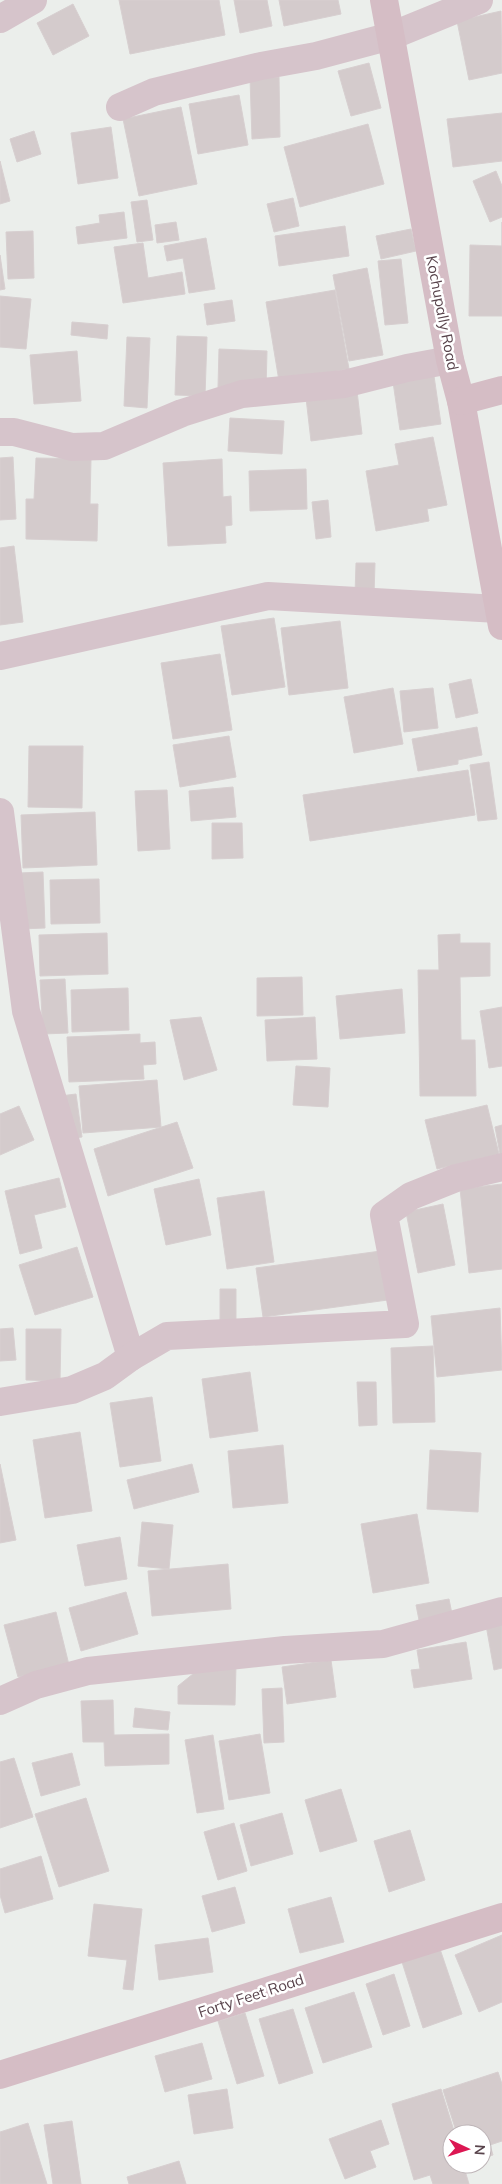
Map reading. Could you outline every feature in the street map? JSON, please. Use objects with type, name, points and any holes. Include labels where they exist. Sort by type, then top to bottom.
[{"type":"main road","name":"Kochupally Road","points":[[384,0],[450,360],[461,402],[500,617]]},
{"type":"main road","points":[[461,402],[502,390]]},
{"type":"main road","name":"Forty Feet Road","points":[[0,2075],[502,1917]]},
{"type":"street","points":[[0,19],[33,0]]},
{"type":"street","points":[[120,108],[154,92],[261,66],[316,56],[391,36],[479,0]]},
{"type":"street","points":[[0,432],[14,432],[72,447],[104,446],[182,413],[242,394],[344,384],[407,368],[450,360]]},
{"type":"street","points":[[0,656],[268,596],[500,617]]},
{"type":"street","points":[[0,812],[5,893],[26,1011],[131,1357]]},
{"type":"street","points":[[0,1402],[72,1390],[105,1376],[131,1357],[167,1336],[405,1324],[384,1215],[410,1196],[456,1178],[502,1167]]},
{"type":"street","points":[[0,1700],[36,1685],[88,1671],[285,1650],[383,1644],[502,1612]]},
{"type":"building","points":[[119,0],[219,0],[225,35],[130,54]]},
{"type":"building","points":[[234,0],[267,0],[272,26],[240,33]]},
{"type":"building","points":[[279,0],[338,0],[341,14],[284,26]]},
{"type":"building","points":[[73,4],[89,36],[53,55],[37,23]]},
{"type":"building","points":[[501,11],[502,73],[469,80],[457,21]]},
{"type":"building","points":[[369,63],[381,108],[351,116],[338,71]]},
{"type":"building","points":[[279,77],[280,137],[252,139],[250,78]]},
{"type":"building","points":[[239,95],[248,145],[198,154],[189,104]]},
{"type":"building","points":[[181,107],[197,184],[139,196],[123,119]]},
{"type":"building","points":[[502,113],[502,161],[453,167],[447,119]]},
{"type":"building","points":[[368,124],[384,184],[300,207],[284,147]]},
{"type":"building","points":[[111,127],[118,178],[78,184],[71,133]]},
{"type":"building","points":[[34,131],[41,154],[17,162],[10,139]]},
{"type":"building","points":[[0,161],[10,201],[0,204]]},
{"type":"building","points":[[496,171],[502,186],[502,217],[490,222],[473,181]]},
{"type":"building","points":[[293,198],[299,226],[274,232],[267,204]]},
{"type":"building","points":[[147,200],[153,240],[137,242],[131,202]]},
{"type":"building","points":[[124,212],[127,238],[78,244],[76,227],[100,223],[99,215]]},
{"type":"building","points":[[176,222],[179,240],[157,243],[155,225]]},
{"type":"building","points":[[345,226],[349,256],[279,266],[275,236]]},
{"type":"building","points":[[411,229],[416,251],[381,259],[376,236]]},
{"type":"building","points":[[33,231],[34,278],[8,279],[6,232]]},
{"type":"building","points":[[206,238],[215,289],[189,293],[183,258],[167,261],[164,246]]},
{"type":"building","points":[[143,243],[148,278],[182,272],[185,294],[123,303],[114,247]]},
{"type":"building","points":[[470,245],[502,246],[502,316],[469,316]]},
{"type":"building","points":[[0,255],[5,289],[0,290]]},
{"type":"building","points":[[401,259],[408,323],[385,325],[378,261]]},
{"type":"building","points":[[367,268],[383,355],[349,361],[333,275]]},
{"type":"building","points":[[335,290],[349,369],[279,381],[266,302]]},
{"type":"building","points":[[0,296],[31,299],[26,349],[0,347]]},
{"type":"building","points":[[232,300],[235,321],[207,325],[204,304]]},
{"type":"building","points":[[72,322],[108,325],[107,339],[71,335]]},
{"type":"building","points":[[177,336],[207,337],[205,396],[175,395]]},
{"type":"building","points":[[127,337],[150,338],[147,408],[124,406]]},
{"type":"building","points":[[219,349],[267,351],[266,389],[218,387]]},
{"type":"building","points":[[77,351],[81,401],[34,404],[30,355]]},
{"type":"building","points":[[434,376],[441,424],[400,430],[393,382]]},
{"type":"building","points":[[357,391],[362,434],[311,441],[306,398]]},
{"type":"building","points":[[230,418],[284,421],[282,454],[228,451]]},
{"type":"building","points":[[433,437],[447,505],[427,509],[429,521],[376,531],[366,471],[399,465],[395,444]]},
{"type":"building","points":[[13,457],[16,519],[0,520],[0,458]]},
{"type":"building","points":[[36,458],[91,459],[90,504],[98,504],[97,541],[26,539],[26,499],[34,499]]},
{"type":"building","points":[[222,459],[223,497],[231,496],[232,525],[225,526],[226,543],[168,546],[163,463]]},
{"type":"building","points":[[306,469],[307,509],[250,511],[249,471]]},
{"type":"building","points":[[328,500],[331,537],[316,539],[312,502]]},
{"type":"building","points":[[14,546],[23,622],[0,625],[0,548]]},
{"type":"building","points":[[356,563],[375,563],[374,595],[355,595]]},
{"type":"building","points":[[274,618],[285,687],[232,695],[221,626]]},
{"type":"building","points":[[340,621],[348,688],[289,695],[281,628]]},
{"type":"building","points":[[220,654],[232,730],[173,739],[161,663]]},
{"type":"building","points":[[471,679],[478,713],[456,718],[449,684]]},
{"type":"building","points":[[393,688],[403,744],[354,753],[344,697]]},
{"type":"building","points":[[433,688],[438,728],[404,732],[400,691]]},
{"type":"building","points":[[477,727],[482,755],[458,760],[458,764],[418,771],[412,739]]},
{"type":"building","points":[[229,736],[236,777],[180,787],[173,745]]},
{"type":"building","points":[[29,746],[83,746],[82,808],[28,807]]},
{"type":"building","points":[[489,762],[497,819],[478,821],[470,765]]},
{"type":"building","points":[[468,770],[475,815],[310,841],[303,795]]},
{"type":"building","points":[[233,787],[236,817],[191,821],[189,791]]},
{"type":"building","points":[[167,790],[170,849],[138,851],[135,791]]},
{"type":"building","points":[[95,812],[97,865],[23,868],[21,815]]},
{"type":"building","points":[[212,823],[242,823],[243,858],[212,859]]},
{"type":"building","points":[[43,872],[45,928],[20,929],[19,873]]},
{"type":"building","points":[[99,879],[100,923],[51,924],[50,880]]},
{"type":"building","points":[[107,933],[108,974],[40,976],[39,935]]},
{"type":"building","points":[[460,934],[460,943],[490,943],[490,976],[460,977],[461,1040],[475,1040],[476,1096],[420,1096],[418,970],[439,970],[438,935]]},
{"type":"building","points":[[302,977],[303,1015],[257,1016],[257,978]]},
{"type":"building","points":[[65,979],[68,1033],[43,1034],[40,980]]},
{"type":"building","points":[[128,988],[129,1030],[72,1032],[71,990]]},
{"type":"building","points":[[402,989],[405,1033],[340,1039],[336,996]]},
{"type":"building","points":[[502,1007],[502,1066],[489,1068],[480,1011]]},
{"type":"building","points":[[201,1017],[217,1070],[184,1080],[170,1020]]},
{"type":"building","points":[[315,1017],[317,1059],[267,1061],[265,1020]]},
{"type":"building","points":[[140,1034],[140,1043],[155,1042],[156,1064],[143,1065],[144,1079],[69,1082],[67,1037]]},
{"type":"building","points":[[296,1066],[330,1068],[328,1107],[293,1105]]},
{"type":"building","points":[[157,1080],[161,1127],[83,1133],[79,1086]]},
{"type":"building","points":[[76,1094],[82,1137],[66,1139],[60,1096]]},
{"type":"building","points":[[487,1105],[499,1154],[437,1169],[425,1120]]},
{"type":"building","points":[[19,1106],[34,1140],[0,1155],[0,1114]]},
{"type":"building","points":[[177,1122],[193,1168],[108,1196],[94,1149]]},
{"type":"building","points":[[502,1125],[502,1154],[500,1154],[495,1127]]},
{"type":"building","points":[[59,1178],[66,1207],[34,1215],[42,1248],[20,1254],[5,1191]]},
{"type":"building","points":[[199,1179],[211,1235],[166,1245],[154,1189]]},
{"type":"building","points":[[502,1184],[502,1269],[469,1273],[460,1189]]},
{"type":"building","points":[[264,1191],[274,1262],[227,1269],[217,1198]]},
{"type":"building","points":[[443,1204],[455,1265],[418,1273],[406,1212]]},
{"type":"building","points":[[77,1247],[93,1297],[35,1315],[19,1265]]},
{"type":"building","points":[[388,1250],[395,1299],[263,1317],[256,1268]]},
{"type":"building","points":[[220,1289],[236,1289],[236,1321],[220,1320]]},
{"type":"building","points":[[500,1308],[502,1370],[437,1377],[431,1316]]},
{"type":"building","points":[[13,1328],[16,1360],[0,1361],[0,1329]]},
{"type":"building","points":[[26,1329],[61,1329],[60,1381],[26,1380]]},
{"type":"building","points":[[433,1346],[435,1422],[393,1423],[391,1348]]},
{"type":"building","points":[[250,1372],[258,1431],[210,1438],[202,1379]]},
{"type":"building","points":[[357,1382],[376,1382],[377,1425],[359,1426]]},
{"type":"building","points":[[152,1397],[161,1461],[120,1467],[110,1403]]},
{"type":"building","points":[[80,1432],[92,1511],[45,1518],[33,1440]]},
{"type":"building","points":[[283,1445],[288,1503],[233,1508],[228,1451]]},
{"type":"building","points":[[430,1450],[481,1453],[478,1512],[427,1509]]},
{"type":"building","points":[[0,1464],[16,1540],[0,1543]]},
{"type":"building","points":[[192,1464],[199,1492],[134,1509],[127,1480]]},
{"type":"building","points":[[417,1514],[429,1583],[373,1593],[361,1524]]},
{"type":"building","points":[[142,1522],[173,1525],[169,1569],[138,1566]]},
{"type":"building","points":[[120,1537],[127,1579],[85,1586],[77,1545]]},
{"type":"building","points":[[228,1564],[231,1609],[152,1616],[148,1571]]},
{"type":"building","points":[[126,1592],[138,1634],[81,1651],[69,1608]]},
{"type":"building","points":[[449,1599],[453,1619],[420,1625],[416,1605]]},
{"type":"building","points":[[56,1612],[69,1665],[18,1677],[4,1625]]},
{"type":"building","points":[[502,1623],[502,1668],[494,1670],[486,1625]]},
{"type":"building","points":[[466,1642],[472,1679],[414,1688],[411,1670],[420,1669],[417,1650]]},
{"type":"building","points":[[331,1660],[336,1697],[287,1704],[282,1667]]},
{"type":"building","points":[[204,1665],[236,1665],[235,1705],[178,1704],[178,1686]]},
{"type":"building","points":[[282,1688],[284,1742],[264,1743],[262,1689]]},
{"type":"building","points":[[113,1700],[114,1735],[169,1734],[169,1764],[105,1766],[104,1742],[83,1742],[81,1701]]},
{"type":"building","points":[[135,1708],[170,1712],[168,1730],[133,1727]]},
{"type":"building","points":[[260,1734],[270,1793],[229,1800],[219,1741]]},
{"type":"building","points":[[213,1735],[224,1809],[197,1813],[185,1740]]},
{"type":"building","points":[[72,1753],[80,1785],[41,1796],[32,1763]]},
{"type":"building","points":[[14,1758],[33,1817],[0,1828],[0,1762]]},
{"type":"building","points":[[341,1789],[357,1841],[320,1852],[305,1800]]},
{"type":"building","points":[[86,1798],[109,1871],[59,1887],[35,1814]]},
{"type":"building","points":[[282,1813],[293,1854],[251,1866],[240,1825]]},
{"type":"building","points":[[234,1823],[247,1871],[218,1880],[204,1832]]},
{"type":"building","points":[[410,1830],[425,1880],[389,1892],[374,1841]]},
{"type":"building","points":[[41,1856],[53,1899],[5,1913],[0,1895],[0,1869]]},
{"type":"building","points":[[235,1887],[245,1923],[212,1932],[202,1896]]},
{"type":"building","points":[[331,1897],[344,1942],[300,1953],[288,1909]]},
{"type":"building","points":[[94,1904],[142,1909],[133,1990],[123,1989],[127,1960],[88,1956]]},
{"type":"building","points":[[502,1935],[502,2002],[479,2012],[455,1955]]},
{"type":"building","points":[[208,1938],[213,1972],[159,1980],[155,1945]]},
{"type":"building","points":[[440,1949],[462,2014],[423,2028],[402,1962]]},
{"type":"building","points":[[394,1974],[410,2026],[383,2035],[366,1984]]},
{"type":"building","points":[[354,1992],[372,2047],[323,2063],[305,2008]]},
{"type":"building","points":[[293,2009],[313,2073],[279,2084],[259,2019]]},
{"type":"building","points":[[245,2013],[264,2076],[237,2084],[218,2021]]},
{"type":"building","points":[[202,2043],[212,2079],[165,2092],[155,2056]]},
{"type":"building","points":[[498,2072],[502,2084],[502,2141],[492,2144],[492,2124],[454,2124],[443,2090]]},
{"type":"building","points":[[227,2089],[233,2128],[194,2134],[188,2095]]},
{"type":"building","points":[[441,2089],[452,2124],[442,2124],[442,2174],[466,2174],[469,2184],[433,2184],[430,2175],[414,2180],[392,2104]]},
{"type":"building","points":[[381,2120],[389,2144],[370,2151],[376,2167],[345,2179],[329,2139]]},
{"type":"building","points":[[72,2121],[81,2184],[53,2184],[44,2125]]},
{"type":"building","points":[[28,2123],[47,2184],[0,2184],[0,2132]]},
{"type":"building","points":[[179,2161],[186,2184],[129,2184],[127,2177]]}]
